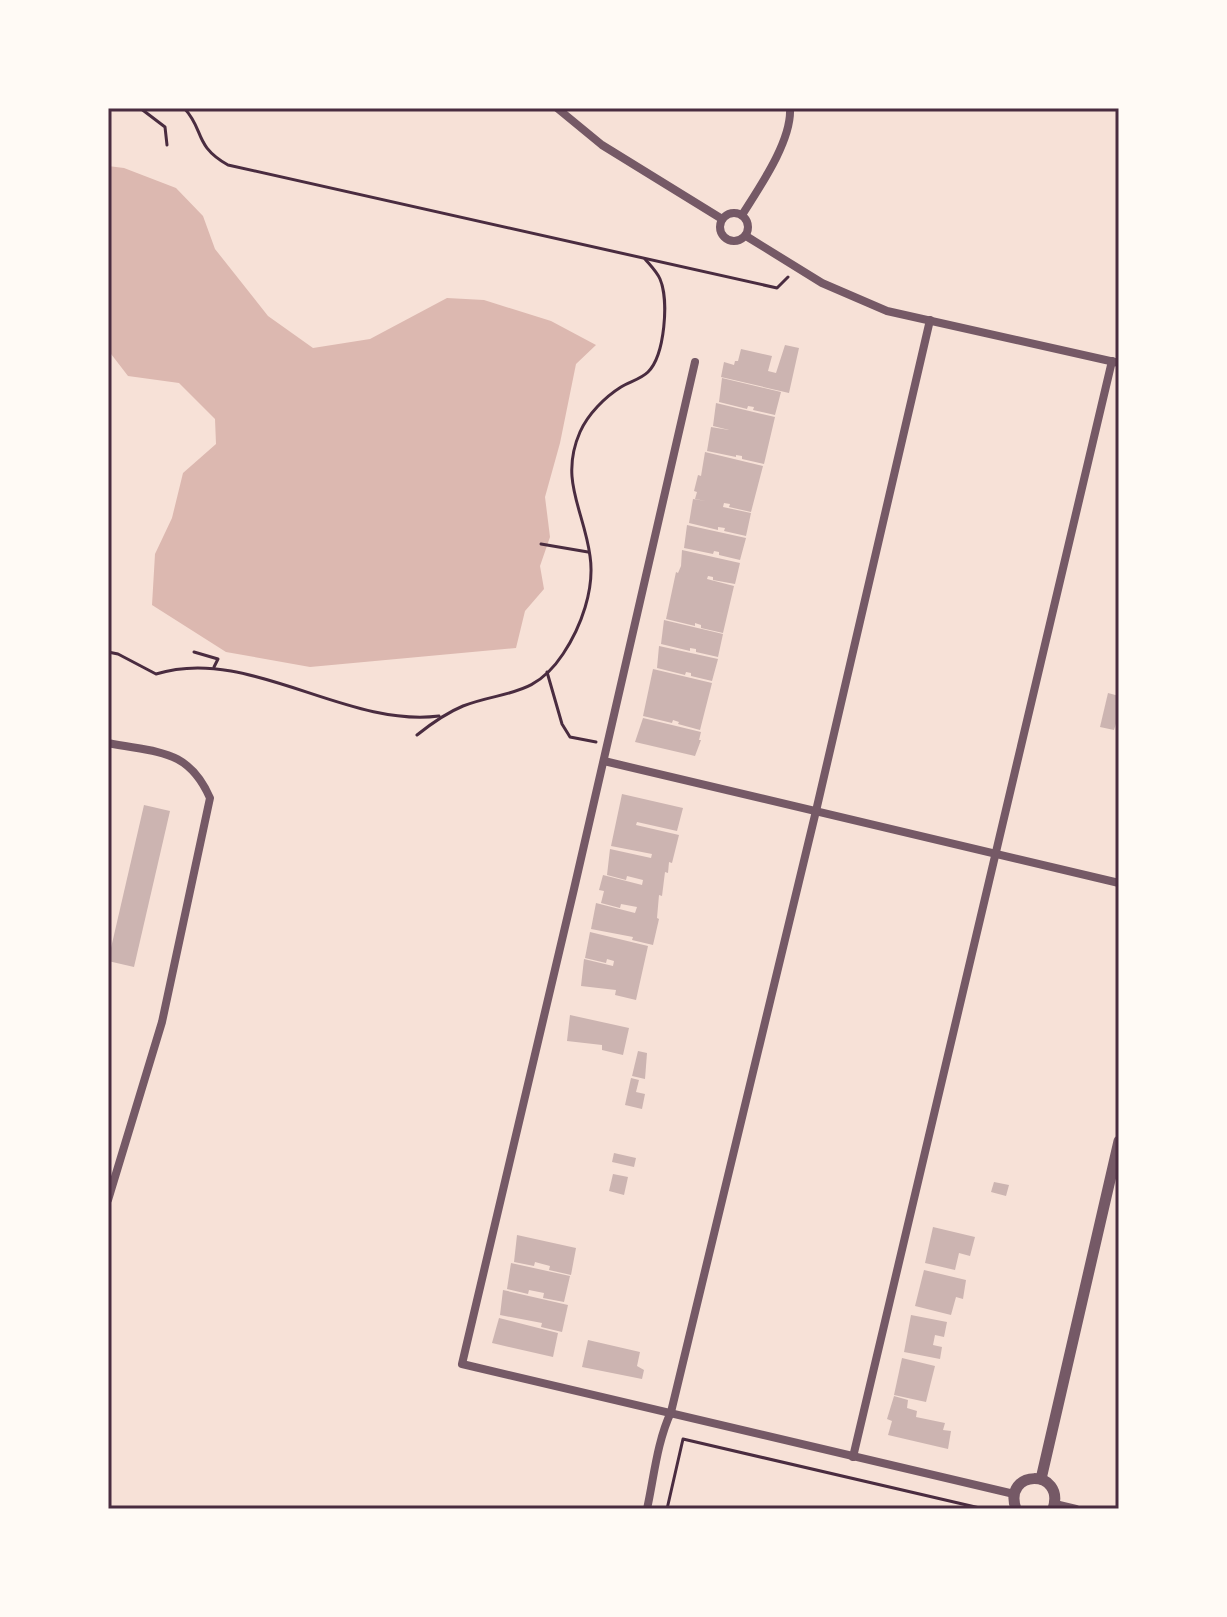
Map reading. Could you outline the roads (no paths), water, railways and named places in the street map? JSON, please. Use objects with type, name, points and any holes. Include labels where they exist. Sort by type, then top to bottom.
[{"type":"street","points":[[557,108],[602,145],[722,219]]},
{"type":"street","points":[[742,215],[768,173],[785,135],[790,108]]},
{"type":"street","points":[[731,213],[742,215],[748,225],[746,236],[736,241],[726,239],[720,230],[722,219],[731,213]]},
{"type":"street","points":[[746,236],[797,269],[850,297],[887,311],[1115,362],[853,1457]]},
{"type":"street","points":[[647,1509],[662,1432],[671,1412],[816,811],[930,320]]},
{"type":"street","points":[[695,362],[462,1364],[1014,1494]]},
{"type":"street","points":[[108,743],[181,759],[202,780],[210,798],[162,1022],[108,1200]]},
{"type":"street","points":[[604,761],[1119,883]]},
{"type":"street","points":[[1041,1479],[1119,1141]]},
{"type":"street","points":[[1016,1509],[1014,1494],[1021,1482],[1034,1478],[1041,1479],[1054,1491],[1054,1507],[1076,1509]]}]
